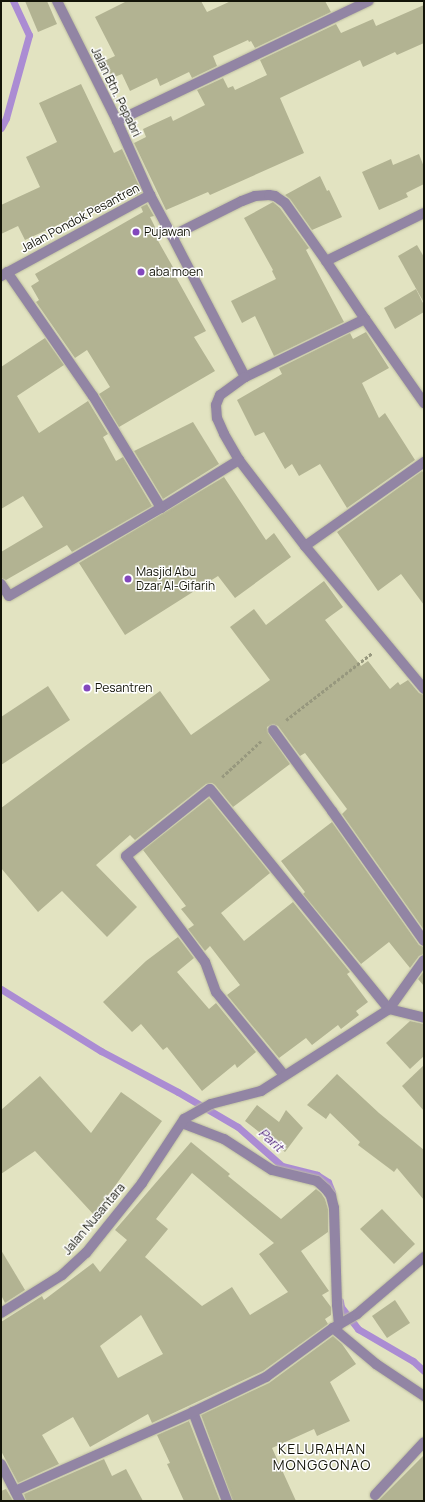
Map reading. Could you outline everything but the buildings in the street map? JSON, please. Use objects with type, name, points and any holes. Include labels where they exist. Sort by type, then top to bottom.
[{"type":"street","name":"Jalan Btn. Pepabri","points":[[57,1],[118,121],[150,195],[245,377]]},
{"type":"street","points":[[118,121],[369,1]]},
{"type":"street","name":"Jalan Pondok Pesantren","points":[[4,274],[150,195]]},
{"type":"street","points":[[172,236],[242,201],[255,196],[275,196],[285,203],[424,403]]},
{"type":"street","points":[[326,261],[424,213]]},
{"type":"street","points":[[4,274],[93,396],[161,508]]},
{"type":"street","points":[[365,319],[245,377],[220,395],[216,405],[217,418],[224,434],[239,460],[305,546],[424,689]]},
{"type":"street","points":[[1,584],[9,596],[161,508],[239,460]]},
{"type":"street","points":[[305,546],[424,462]]},
{"type":"street","points":[[273,730],[424,941]]},
{"type":"street","points":[[284,1075],[216,992],[205,962],[126,856],[210,788],[389,1009],[424,1018]]},
{"type":"street","points":[[183,1121],[211,1104],[261,1091],[389,1009],[424,960]]},
{"type":"street","points":[[183,1121],[224,1138],[272,1170],[317,1181],[326,1189],[331,1196],[334,1208],[338,1326],[376,1364],[424,1396]]},
{"type":"street","name":"Jalan Nusantara","points":[[1,1313],[62,1276],[86,1253],[142,1183],[183,1121]]},
{"type":"street","points":[[15,1491],[193,1412],[266,1377],[357,1314],[424,1257]]},
{"type":"street","points":[[193,1412],[227,1501]]},
{"type":"street","points":[[375,1495],[424,1442]]},
{"type":"street","points":[[1,1464],[20,1501]]},
{"type":"path","points":[[210,788],[273,730],[386,643]]},
{"type":"waterway","name":"Parit","points":[[1,128],[6,118],[29,35],[13,1]]},
{"type":"waterway","name":"Parit","points":[[1,989],[101,1051],[178,1092],[238,1127],[282,1166],[317,1175],[328,1182],[332,1192]]},
{"type":"waterway","name":"Parit","points":[[340,1301],[341,1307],[358,1329],[413,1361],[424,1371]]},
{"type":"place","name":"Pujawan","points":[[136,232]]},
{"type":"place","name":"aba moen","points":[[141,272]]},
{"type":"place","name":"Masjid Abu Dzar Al-Gifarih","points":[[128,579]]},
{"type":"place","name":"Pesantren","points":[[87,688]]},
{"type":"district","name":"KELURAHAN MONGGONAO","points":[[322,1458]]}]
